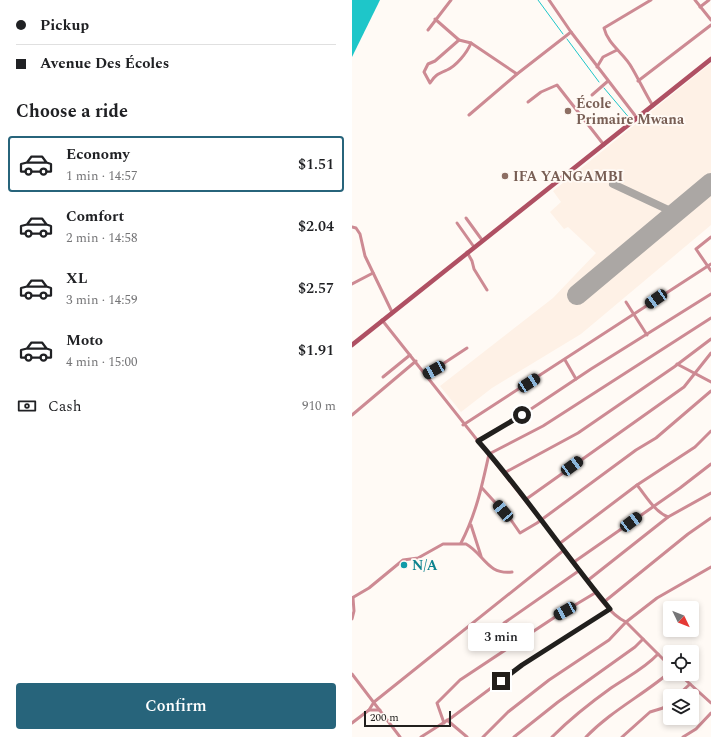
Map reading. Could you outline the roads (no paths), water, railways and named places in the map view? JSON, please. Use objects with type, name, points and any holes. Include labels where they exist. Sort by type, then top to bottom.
[{"type":"main road","points":[[352,345],[711,59]]},
{"type":"street","points":[[428,30],[451,0]]},
{"type":"street","points":[[549,0],[597,67],[637,118]]},
{"type":"street","points":[[651,0],[604,28],[607,37],[632,67],[638,81],[653,106]]},
{"type":"street","points":[[695,0],[711,20]]},
{"type":"street","points":[[700,7],[709,0]]},
{"type":"street","points":[[436,20],[459,40],[471,43],[517,74]]},
{"type":"street","points":[[638,81],[711,25]]},
{"type":"street","points":[[469,115],[517,74],[571,32]]},
{"type":"street","points":[[459,40],[435,62],[428,64],[424,72],[430,83],[435,75],[447,70],[462,60],[471,43]]},
{"type":"street","points":[[597,67],[603,57],[617,50]]},
{"type":"street","points":[[592,95],[608,81]]},
{"type":"street","points":[[528,102],[541,92],[557,86],[604,145]]},
{"type":"street","points":[[466,218],[482,240]]},
{"type":"street","points":[[457,223],[474,247]]},
{"type":"street","points":[[352,227],[356,228],[360,234],[365,256],[392,312]]},
{"type":"street","points":[[711,237],[696,249],[709,265],[711,271]]},
{"type":"street","points":[[467,252],[474,269],[488,290]]},
{"type":"street","points":[[463,425],[709,265]]},
{"type":"street","points":[[352,284],[373,273]]},
{"type":"street","points":[[478,441],[522,415],[576,379],[711,294]]},
{"type":"street","points":[[626,302],[647,335]]},
{"type":"street","points":[[489,454],[543,426],[711,318]]},
{"type":"street","points":[[382,320],[416,361],[463,425],[489,454],[560,544],[595,593],[618,619],[626,622],[663,659]]},
{"type":"street","points":[[504,473],[578,433],[711,339]]},
{"type":"street","points":[[426,375],[467,348]]},
{"type":"street","points":[[525,500],[684,387],[711,353]]},
{"type":"street","points":[[383,377],[410,354]]},
{"type":"street","points":[[565,360],[576,379]]},
{"type":"street","points":[[352,414],[416,361]]},
{"type":"street","points":[[677,364],[711,382]]},
{"type":"street","points":[[482,488],[511,520],[520,533],[541,520],[636,450],[656,438],[711,392]]},
{"type":"street","points":[[560,544],[637,485],[695,447],[711,431]]},
{"type":"street","points":[[461,543],[471,525],[482,488],[489,454]]},
{"type":"street","points":[[574,562],[653,505],[680,488],[711,464]]},
{"type":"street","points":[[637,485],[653,505],[663,515],[668,517]]},
{"type":"street","points":[[587,581],[668,517],[711,493]]},
{"type":"street","points":[[604,602],[688,534],[711,518]]},
{"type":"street","points":[[471,525],[481,558]]},
{"type":"street","points":[[352,619],[354,611],[353,598],[369,588],[403,560],[418,558],[443,544],[461,543],[469,546],[490,568],[505,573],[512,572]]},
{"type":"street","points":[[352,723],[369,710],[374,702],[564,550]]},
{"type":"street","points":[[483,737],[508,712],[550,680],[608,640],[626,622],[657,598],[711,567]]},
{"type":"street","points":[[504,623],[580,570]]},
{"type":"street","points":[[444,723],[437,703],[460,680],[555,617],[595,593]]},
{"type":"street","points":[[421,737],[444,723],[522,665],[610,609]]},
{"type":"street","points":[[514,737],[558,702],[635,647],[643,639]]},
{"type":"street","points":[[552,737],[578,712],[621,681],[646,667],[658,654]]},
{"type":"street","points":[[352,674],[400,737]]},
{"type":"street","points":[[586,737],[616,710],[650,689],[663,678]]},
{"type":"street","points":[[687,681],[710,700]]},
{"type":"street","points":[[685,689],[690,684]]},
{"type":"street","points":[[622,737],[650,712],[663,708]]},
{"type":"street","points":[[369,710],[380,710]]},
{"type":"street","points":[[683,737],[696,728],[711,713]]},
{"type":"street","points":[[447,720],[467,737]]},
{"type":"water","points":[[352,0],[380,0],[352,57]]},
{"type":"waterway","points":[[538,0],[563,34]]},
{"type":"waterway","points":[[567,39],[599,82]]},
{"type":"waterway","points":[[604,88],[631,120]]},
{"type":"place","name":"École Primaire Mwana","points":[[568,111]]},
{"type":"place","name":"IFA YANGAMBI","points":[[505,176]]},
{"type":"place","name":"N/A","points":[[404,565]]}]
